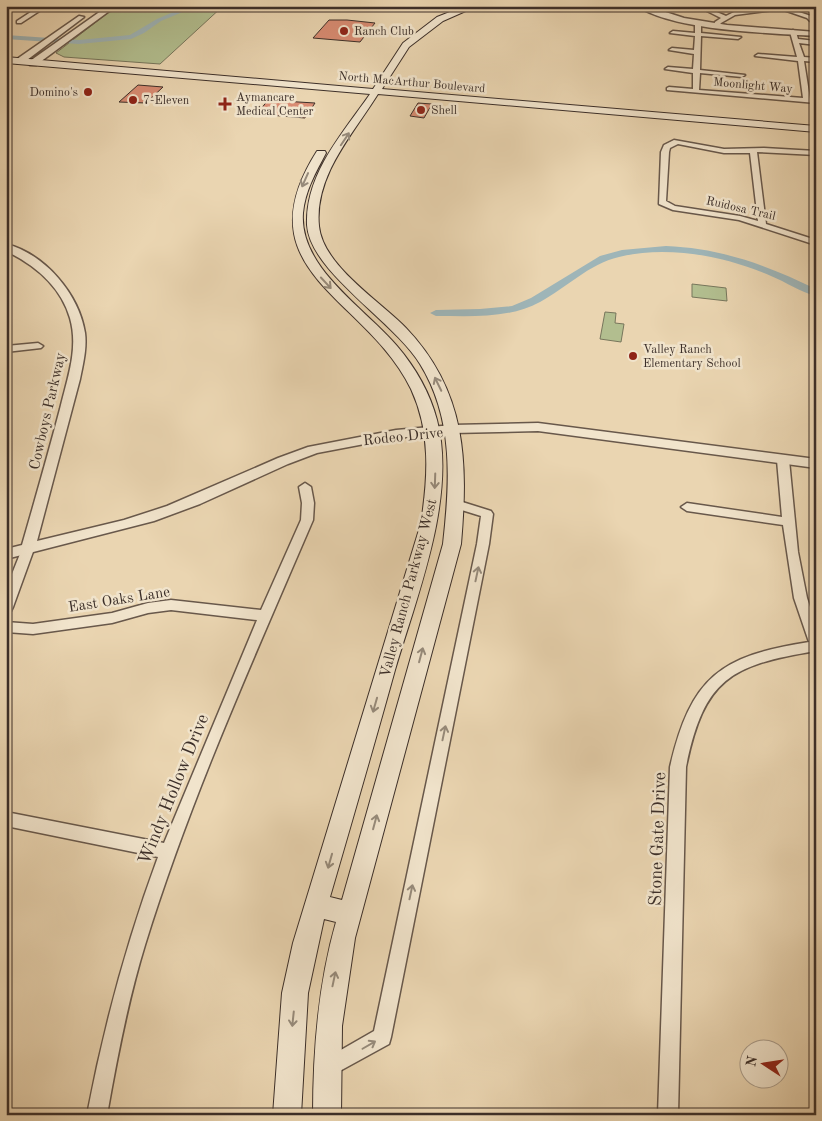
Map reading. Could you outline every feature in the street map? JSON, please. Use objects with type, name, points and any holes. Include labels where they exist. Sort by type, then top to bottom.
[{"type":"main road","points":[[424,19],[455,6]]},
{"type":"main road","points":[[301,238],[315,236],[316,190],[323,172],[398,56],[410,40],[440,19],[473,6]]},
{"type":"main road","points":[[398,38],[410,40]]},
{"type":"main road","name":"North MacArthur Boulevard","points":[[6,54],[26,60],[43,57],[205,74]]},
{"type":"main road","name":"North MacArthur Boulevard","points":[[6,60],[379,88],[816,129]]},
{"type":"main road","points":[[388,74],[404,84]]},
{"type":"main road","name":"North MacArthur Boulevard","points":[[379,88],[404,84],[816,121]]},
{"type":"main road","name":"Valley Ranch Parkway West","points":[[287,1115],[296,993],[305,943],[429,523],[435,473],[432,432],[419,391],[388,343],[320,277],[309,259],[301,238],[298,212],[301,190],[326,145]]},
{"type":"main road","points":[[317,160],[330,161]]},
{"type":"main road","name":"Valley Ranch Parkway West","points":[[315,236],[341,274],[388,318],[421,354],[436,379],[445,400],[453,430],[457,465],[452,544],[349,914],[332,988],[327,1069],[327,1115]]},
{"type":"main road","points":[[398,626],[427,632]]},
{"type":"main road","points":[[317,905],[349,914]]},
{"type":"street","points":[[19,22],[44,6]]},
{"type":"street","points":[[26,60],[51,37],[98,6],[133,6]]},
{"type":"street","points":[[43,57],[113,6]]},
{"type":"street","points":[[410,6],[423,6]]},
{"type":"street","points":[[640,6],[698,23],[816,34]]},
{"type":"street","points":[[752,6],[762,11]]},
{"type":"street","points":[[717,26],[726,18],[740,13],[785,7],[812,20]]},
{"type":"street","points":[[710,12],[726,18]]},
{"type":"street","points":[[740,13],[751,17]]},
{"type":"street","name":"Moonlight Way","points":[[698,23],[696,91],[807,100],[807,80],[793,32]]},
{"type":"street","points":[[672,33],[738,37]]},
{"type":"street","points":[[796,41],[816,43]]},
{"type":"street","points":[[672,50],[697,52]]},
{"type":"street","points":[[758,56],[816,60]]},
{"type":"street","points":[[668,69],[742,75]]},
{"type":"street","points":[[669,89],[696,91]]},
{"type":"street","points":[[807,100],[816,101]]},
{"type":"street","name":"Ruidosa Trail","points":[[753,150],[724,150],[677,142],[666,146],[662,200],[666,205],[673,208],[740,218],[816,243]]},
{"type":"street","points":[[762,224],[756,161],[753,150],[816,153]]},
{"type":"street","name":"Cowboys Parkway","points":[[6,248],[40,267],[59,286],[71,304],[79,333],[77,364],[60,436],[28,549],[6,607]]},
{"type":"street","points":[[6,349],[38,346]]},
{"type":"street","name":"Rodeo Drive","points":[[6,554],[145,520],[196,501],[312,451],[384,436],[453,430],[538,427],[816,464]]},
{"type":"street","points":[[783,460],[796,582],[804,617],[816,642]]},
{"type":"street","name":"Windy Hollow Drive","points":[[97,1115],[106,1066],[135,947],[168,851],[307,520],[308,503],[305,487]]},
{"type":"street","points":[[327,1069],[382,1037],[483,544],[487,514],[456,504]]},
{"type":"street","points":[[687,508],[789,522]]},
{"type":"street","name":"East Oaks Lane","points":[[6,627],[33,629],[112,618],[171,604],[201,606],[266,616]]},
{"type":"street","name":"Stone Gate Drive","points":[[668,1115],[678,767],[688,726],[702,696],[719,677],[744,662],[766,654],[816,646]]},
{"type":"street","points":[[6,819],[168,851]]},
{"type":"green space","points":[[145,6],[223,6],[160,64],[64,57],[56,53],[109,12]]},
{"type":"green space","points":[[692,284],[726,288],[727,301],[692,297]]},
{"type":"green space","points":[[605,312],[616,313],[615,323],[624,324],[621,342],[600,339]]},
{"type":"building","name":"Ranch Club","points":[[329,20],[375,23],[360,42],[313,38]]},
{"type":"building","points":[[138,85],[163,87],[146,103],[119,102]]},
{"type":"building","points":[[268,100],[315,103],[305,118],[257,114]]},
{"type":"building","name":"Shell","points":[[418,103],[432,104],[424,118],[410,116]]},
{"type":"waterway","points":[[6,37],[79,42],[131,37],[159,20],[194,6]]},
{"type":"waterway","points":[[436,313],[491,312],[513,309],[547,294],[580,271],[603,258],[622,253],[666,250],[689,250],[732,258],[774,273],[816,293]]},
{"type":"place","name":"Ranch Club","points":[[344,31]]},
{"type":"place","name":"Domino's","points":[[88,92]]},
{"type":"place","name":"7-Eleven","points":[[133,100]]},
{"type":"place","name":"Aymancare Medical Center","points":[[225,104]]},
{"type":"place","name":"Shell","points":[[421,110]]},
{"type":"place","name":"Valley Ranch Elementary School","points":[[633,356]]}]
